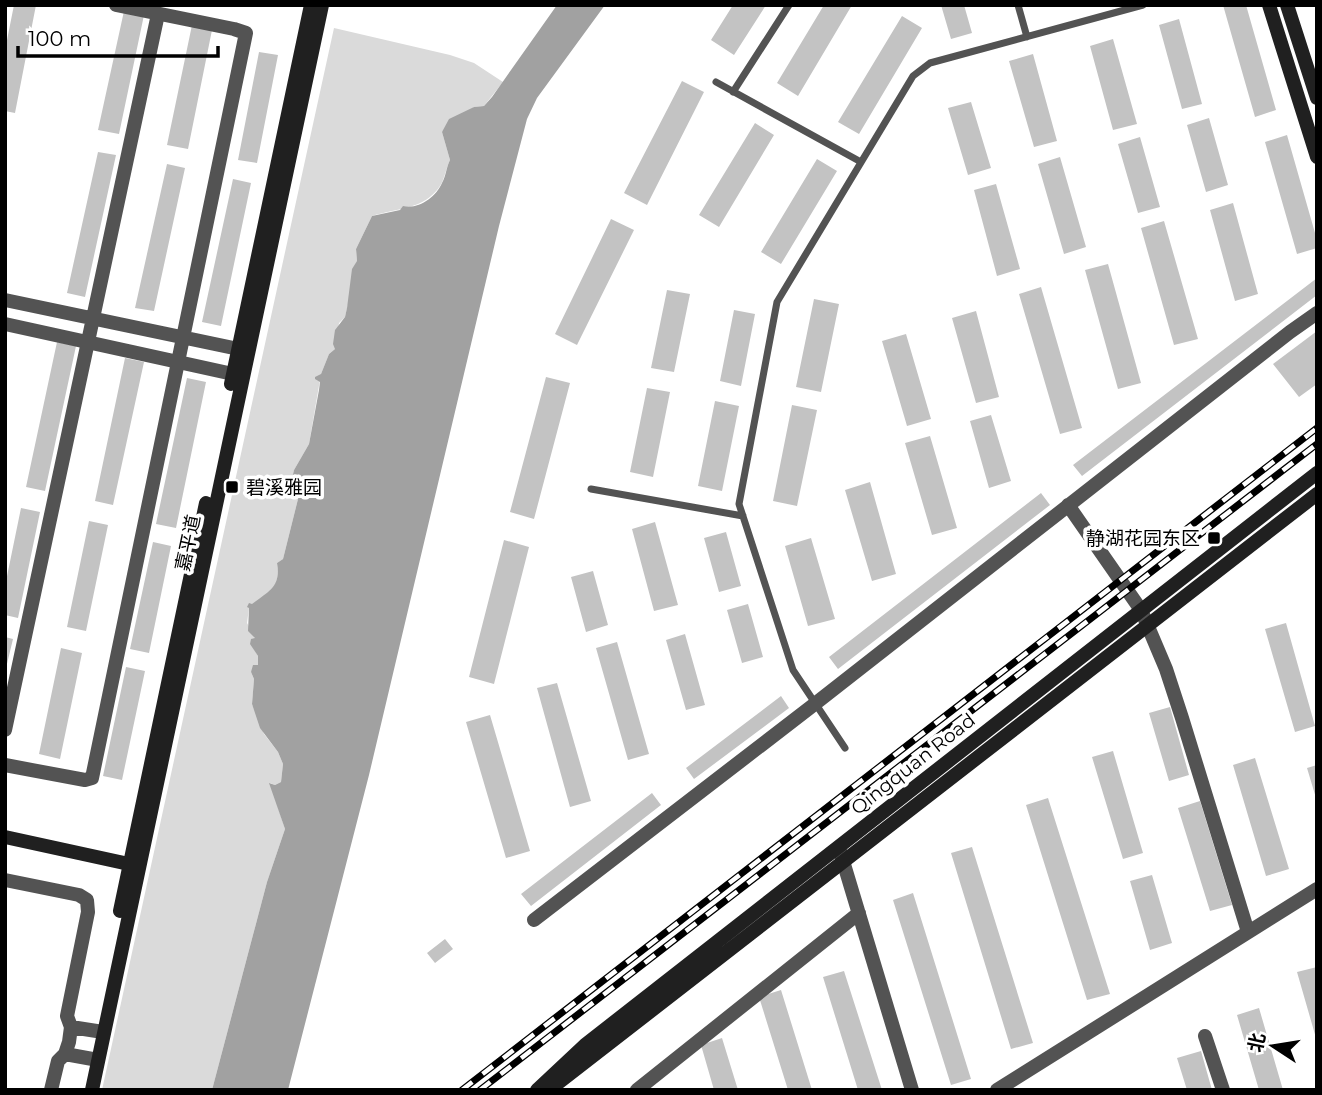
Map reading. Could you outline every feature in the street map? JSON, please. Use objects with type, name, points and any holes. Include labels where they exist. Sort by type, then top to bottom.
[{"type":"street","points":[[5,765],[85,780],[92,778],[246,33],[116,5]]},
{"type":"street","points":[[1269,5],[1317,157]]},
{"type":"street","points":[[1287,5],[1317,98]]},
{"type":"street","name":"嘉平道","points":[[83,1090],[93,1059],[135,865],[314,6]]},
{"type":"street","points":[[5,730],[158,14]]},
{"type":"street","points":[[5,300],[243,351]]},
{"type":"street","points":[[534,920],[1317,313]]},
{"type":"street","points":[[5,324],[238,375]]},
{"type":"street","name":"Qingquan Road","points":[[544,1088],[596,1036],[1317,473]]},
{"type":"street","name":"Qingquan Road","points":[[544,1088],[843,862],[1317,494]]},
{"type":"street","points":[[1068,505],[1141,610],[1148,625],[1178,706],[1248,932]]},
{"type":"street","points":[[5,837],[135,865]]},
{"type":"street","points":[[839,847],[912,1090]]},
{"type":"street","points":[[5,880],[79,895],[87,900],[88,912],[67,1016],[71,1027],[65,1054],[58,1061],[51,1090]]},
{"type":"street","points":[[997,1090],[1317,889]]},
{"type":"street","points":[[637,1090],[859,913]]},
{"type":"street","points":[[71,1027],[99,1031]]},
{"type":"street","points":[[1205,1036],[1223,1090]]},
{"type":"street","points":[[65,1054],[93,1059]]},
{"type":"street","name":"嘉平道","points":[[92,1090],[93,1059]]},
{"type":"lane","points":[[733,92],[789,5]]},
{"type":"lane","points":[[1018,5],[1027,37]]},
{"type":"lane","points":[[845,748],[793,670],[738,504],[777,302],[913,76],[930,63],[1143,5]]},
{"type":"lane","points":[[716,82],[861,162]]},
{"type":"lane","points":[[591,489],[743,516]]},
{"type":"shaded area","points":[[557,5],[605,5],[537,98],[527,119],[499,226],[369,775],[288,1090],[212,1090],[267,882],[285,829],[269,783],[275,785],[281,782],[283,764],[278,752],[260,728],[252,704],[254,679],[251,672],[253,665],[258,665],[258,656],[250,644],[251,639],[255,638],[248,631],[247,607],[272,588],[277,578],[277,563],[283,559],[299,495],[290,487],[294,470],[309,444],[319,390],[320,382],[315,377],[321,374],[329,354],[335,349],[335,330],[345,317],[352,269],[357,261],[356,249],[372,216],[400,210],[403,206],[415,206],[435,193],[450,160],[442,132],[449,119],[474,107],[484,106]]},
{"type":"shaded area","points":[[334,28],[450,55],[474,63],[503,82],[484,106],[474,107],[442,132],[450,160],[442,183],[434,194],[418,204],[372,216],[356,249],[357,261],[345,317],[339,323],[335,349],[329,354],[321,374],[309,444],[294,470],[290,487],[299,495],[283,559],[277,563],[277,579],[272,590],[249,608],[247,623],[255,638],[252,646],[258,656],[258,665],[251,672],[254,679],[252,704],[264,734],[278,752],[283,764],[281,782],[275,785],[270,783],[285,829],[267,882],[212,1090],[102,1090]]},
{"type":"building","points":[[14,5],[36,5],[15,113],[5,111],[5,50]]},
{"type":"building","points":[[733,5],[766,5],[734,55],[711,40]]},
{"type":"building","points":[[824,5],[852,5],[798,96],[777,83]]},
{"type":"building","points":[[941,5],[964,5],[972,33],[951,39]]},
{"type":"building","points":[[1223,5],[1246,5],[1276,110],[1255,117]]},
{"type":"building","points":[[124,11],[144,15],[119,134],[98,130]]},
{"type":"building","points":[[902,16],[922,28],[859,134],[838,122]]},
{"type":"building","points":[[1179,19],[1202,104],[1182,109],[1159,25]]},
{"type":"building","points":[[192,25],[212,30],[188,149],[167,145]]},
{"type":"building","points":[[1113,39],[1137,124],[1113,130],[1090,46]]},
{"type":"building","points":[[259,52],[278,55],[257,163],[238,160]]},
{"type":"building","points":[[1033,54],[1057,141],[1034,147],[1009,61]]},
{"type":"building","points":[[682,81],[704,92],[647,205],[624,193]]},
{"type":"building","points":[[971,102],[991,168],[968,175],[948,108]]},
{"type":"building","points":[[1209,118],[1228,185],[1206,192],[1187,125]]},
{"type":"building","points":[[755,123],[774,135],[719,227],[699,215]]},
{"type":"building","points":[[1287,135],[1317,240],[1317,248],[1297,254],[1265,142]]},
{"type":"building","points":[[1140,137],[1160,207],[1138,213],[1118,144]]},
{"type":"building","points":[[98,152],[116,155],[85,297],[67,293]]},
{"type":"building","points":[[1060,157],[1086,247],[1064,254],[1038,164]]},
{"type":"building","points":[[817,159],[837,171],[781,264],[761,252]]},
{"type":"building","points":[[167,164],[185,168],[154,311],[135,308]]},
{"type":"building","points":[[233,179],[251,183],[221,326],[202,322]]},
{"type":"building","points":[[996,184],[1020,269],[997,276],[974,190]]},
{"type":"building","points":[[1233,203],[1258,294],[1235,301],[1210,210]]},
{"type":"building","points":[[611,219],[634,230],[577,345],[555,334]]},
{"type":"building","points":[[1164,221],[1198,339],[1174,345],[1141,228]]},
{"type":"building","points":[[1108,264],[1141,383],[1118,389],[1085,270]]},
{"type":"building","points":[[1317,278],[1317,295],[1082,476],[1073,465]]},
{"type":"building","points":[[1041,287],[1082,428],[1060,434],[1019,294]]},
{"type":"building","points":[[667,290],[690,294],[674,372],[651,368]]},
{"type":"building","points":[[814,299],[839,304],[821,392],[796,387]]},
{"type":"building","points":[[734,310],[755,314],[741,386],[720,381]]},
{"type":"building","points":[[976,311],[999,397],[976,403],[952,318]]},
{"type":"building","points":[[1317,331],[1317,384],[1299,397],[1273,364]]},
{"type":"building","points":[[906,334],[931,419],[907,426],[882,341]]},
{"type":"building","points":[[57,342],[76,346],[45,491],[26,487]]},
{"type":"building","points":[[125,358],[144,362],[113,505],[95,501]]},
{"type":"building","points":[[546,377],[570,383],[534,519],[510,512]]},
{"type":"building","points":[[187,378],[206,382],[176,528],[156,524]]},
{"type":"building","points":[[647,388],[670,392],[653,477],[630,472]]},
{"type":"building","points":[[715,401],[739,406],[722,491],[698,486]]},
{"type":"building","points":[[792,405],[817,410],[797,506],[773,501]]},
{"type":"building","points":[[991,415],[1011,481],[989,488],[970,421]]},
{"type":"building","points":[[930,436],[957,528],[932,535],[905,443]]},
{"type":"building","points":[[870,482],[896,574],[872,581],[845,490]]},
{"type":"building","points":[[1041,493],[1050,505],[838,669],[829,657]]},
{"type":"building","points":[[21,508],[40,512],[18,618],[5,615],[5,586]]},
{"type":"building","points":[[89,521],[108,525],[86,631],[67,627]]},
{"type":"building","points":[[655,522],[678,605],[654,611],[632,529]]},
{"type":"building","points":[[726,532],[741,586],[719,592],[704,538]]},
{"type":"building","points":[[811,538],[835,619],[808,626],[785,546]]},
{"type":"building","points":[[504,540],[529,547],[494,684],[469,677]]},
{"type":"building","points":[[153,542],[171,546],[149,653],[130,649]]},
{"type":"building","points":[[593,571],[608,625],[586,632],[571,577]]},
{"type":"building","points":[[748,604],[763,657],[742,663],[727,610]]},
{"type":"building","points":[[1286,623],[1315,726],[1295,732],[1265,629]]},
{"type":"building","points":[[685,634],[705,705],[686,710],[666,640]]},
{"type":"building","points":[[5,637],[13,639],[6,668],[5,668]]},
{"type":"building","points":[[617,642],[649,754],[628,760],[596,648]]},
{"type":"building","points":[[61,648],[82,653],[60,759],[39,754]]},
{"type":"building","points":[[126,667],[145,671],[122,780],[103,776]]},
{"type":"building","points":[[557,683],[591,801],[570,807],[537,688]]},
{"type":"building","points":[[781,696],[789,708],[694,779],[686,768]]},
{"type":"building","points":[[1170,707],[1189,775],[1169,781],[1149,713]]},
{"type":"building","points":[[490,715],[530,851],[506,858],[466,722]]},
{"type":"building","points":[[1113,751],[1143,853],[1123,859],[1092,757]]},
{"type":"building","points":[[1255,758],[1289,869],[1266,876],[1233,765]]},
{"type":"building","points":[[1317,765],[1317,798],[1316,798],[1307,768]]},
{"type":"building","points":[[652,793],[661,805],[531,906],[521,894]]},
{"type":"building","points":[[1048,798],[1110,994],[1087,1000],[1026,805]]},
{"type":"building","points":[[1200,801],[1232,905],[1210,911],[1178,808]]},
{"type":"building","points":[[972,847],[1033,1043],[1011,1049],[951,853]]},
{"type":"building","points":[[1152,875],[1172,943],[1150,950],[1130,881]]},
{"type":"building","points":[[913,893],[971,1079],[951,1085],[893,900]]},
{"type":"building","points":[[445,939],[453,949],[435,963],[427,953]]},
{"type":"building","points":[[1317,967],[1317,1038],[1316,1038],[1297,972]]},
{"type":"building","points":[[844,971],[882,1090],[858,1090],[823,977]]},
{"type":"building","points":[[781,990],[812,1090],[788,1090],[759,997]]},
{"type":"building","points":[[1259,1008],[1283,1090],[1259,1090],[1237,1015]]},
{"type":"building","points":[[722,1038],[738,1090],[714,1090],[701,1045]]},
{"type":"building","points":[[1201,1051],[1212,1090],[1187,1090],[1177,1058]]},
{"type":"railway","points":[[462,1090],[1317,428]]},
{"type":"railway","points":[[480,1090],[1317,444]]},
{"type":"place","name":"碧溪雅园","points":[[232,487]]},
{"type":"place","name":"静湖花园东区","points":[[1214,538]]}]
